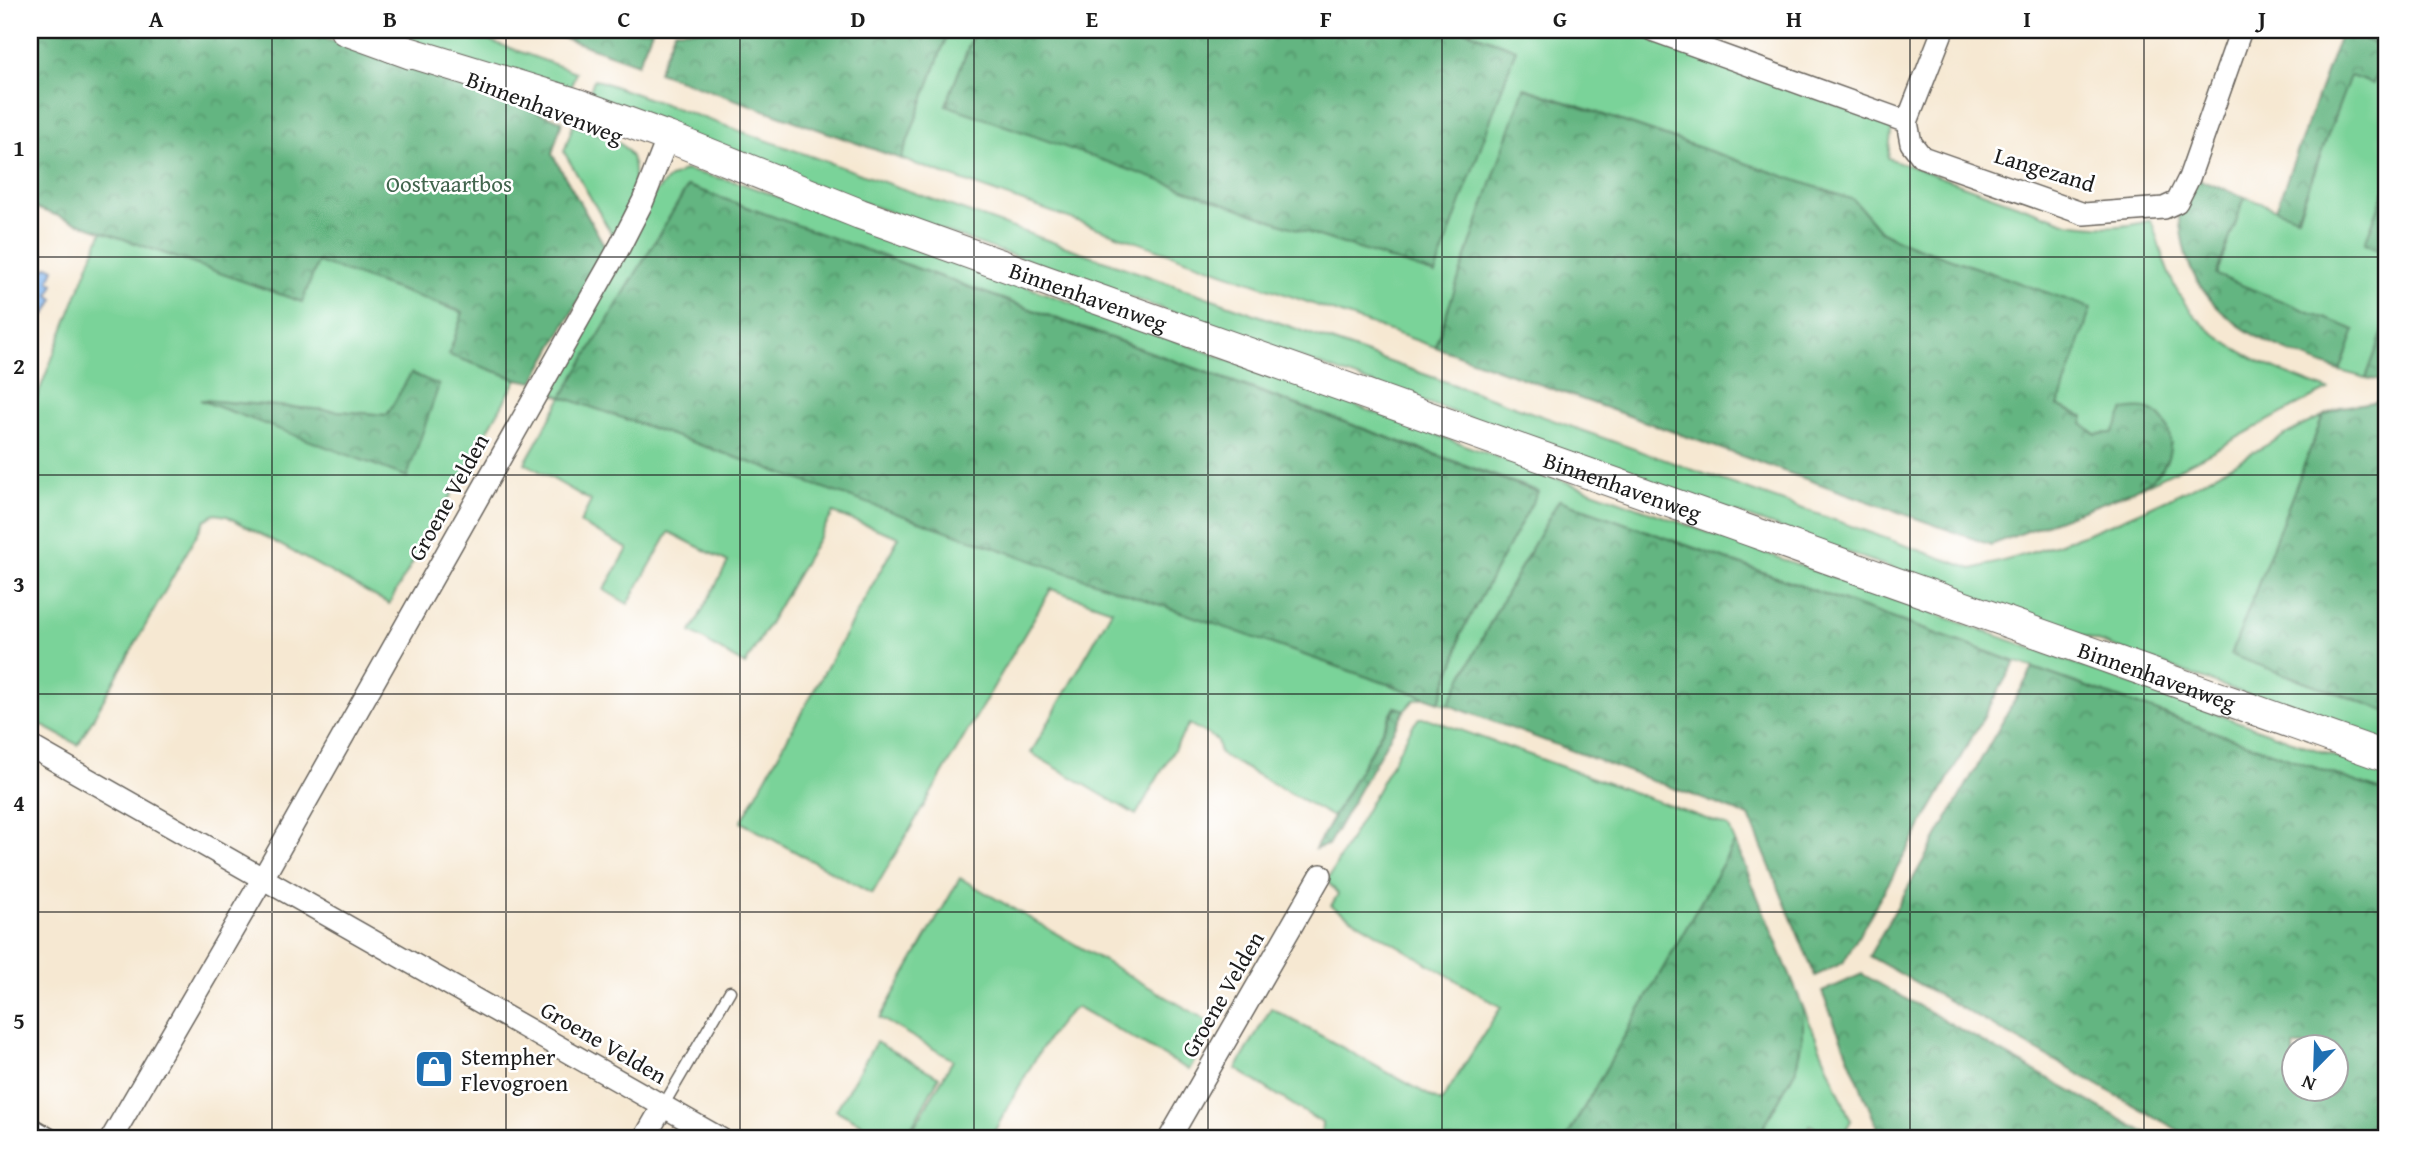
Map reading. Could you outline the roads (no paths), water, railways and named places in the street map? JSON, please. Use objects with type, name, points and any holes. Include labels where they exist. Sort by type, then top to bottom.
[{"type":"street","name":"Binnenhavenweg","points":[[345,30],[575,103],[665,145],[2387,757]]},
{"type":"street","points":[[1656,30],[1907,122],[1943,30]]},
{"type":"street","name":"Langezand","points":[[1907,122],[1911,143],[1922,157],[2084,214],[2164,208],[2178,202],[2189,178],[2241,30]]},
{"type":"street","name":"Groene Velden","points":[[111,1139],[263,878],[619,248],[643,201],[665,145]]},
{"type":"street","name":"Groene Velden","points":[[30,746],[721,1139]]},
{"type":"street","name":"Groene Velden","points":[[1169,1139],[1321,875]]},
{"type":"street","name":"Groene Velden","points":[[644,1139],[663,1106]]},
{"type":"street","points":[[30,1128],[49,1139]]},
{"type":"lane","points":[[663,1106],[730,991]]},
{"type":"water","points":[[30,266],[41,272],[48,266],[54,269],[49,281],[54,284],[49,295],[54,299],[46,314],[36,308],[30,318],[32,282]]},
{"type":"place","name":"Stempher Flevogroen","points":[[434,1069]]},
{"type":"park label","name":"Oostvaartbos","points":[[449,183]]}]
